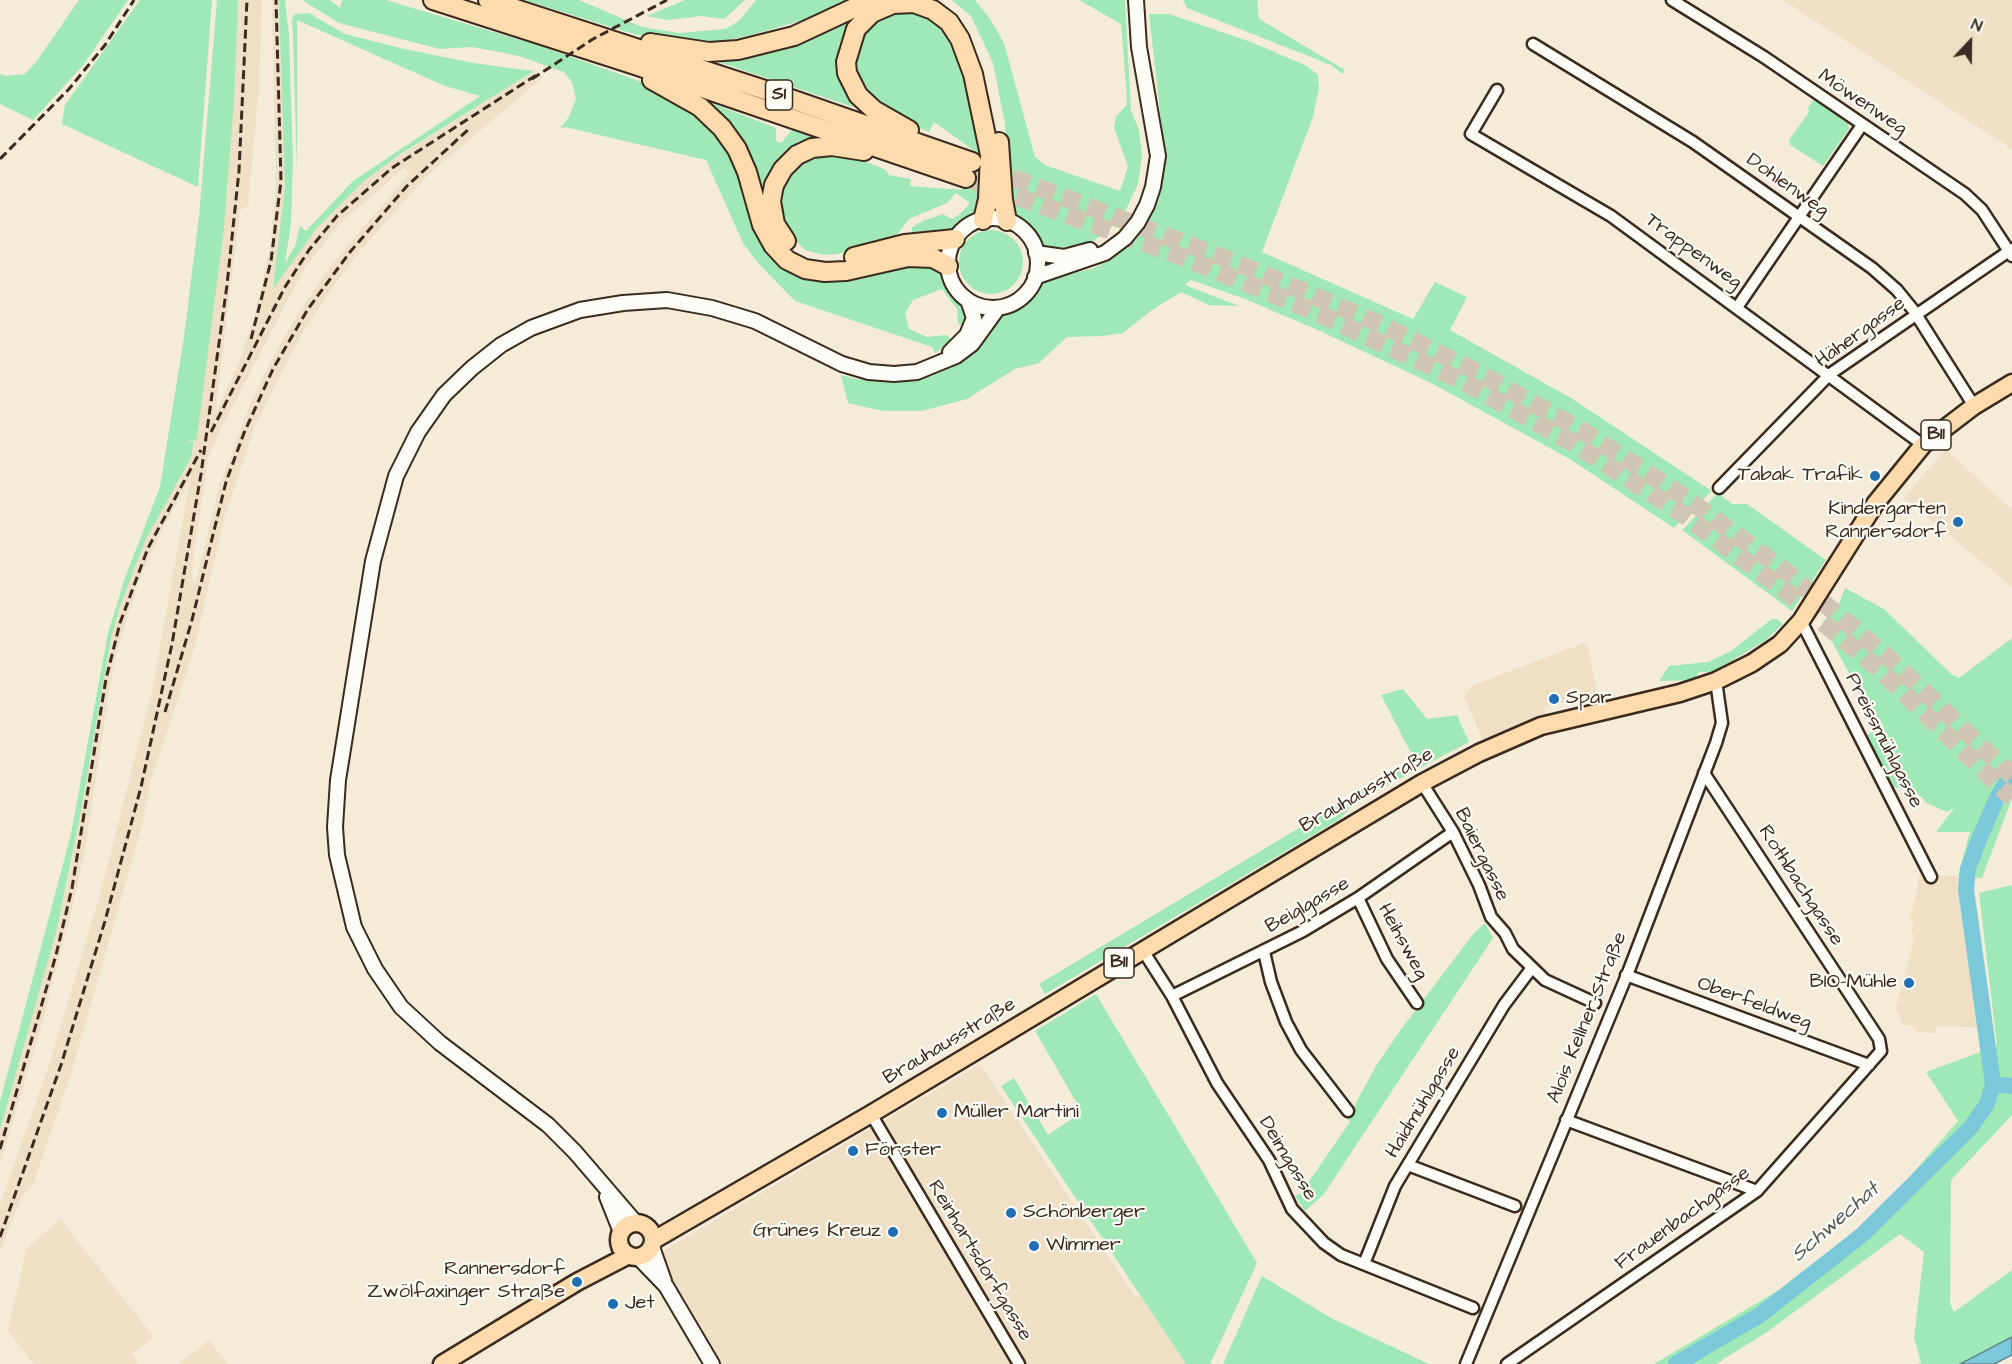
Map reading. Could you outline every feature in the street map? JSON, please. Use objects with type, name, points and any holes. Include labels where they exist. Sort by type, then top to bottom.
[{"type":"highway","name":"S1","points":[[433,0],[908,157],[969,170],[938,150],[488,0]]},
{"type":"highway","points":[[619,42],[640,40],[709,51],[738,50],[794,36],[871,0]]},
{"type":"highway","points":[[938,0],[957,13],[970,33],[986,73],[1000,144],[1003,200],[1007,221]]},
{"type":"highway","points":[[938,150],[917,134],[898,126],[874,110],[851,86],[846,62],[856,29],[872,13],[893,4],[914,3],[933,10],[949,22],[960,39],[974,74],[990,155],[988,199],[983,220]]},
{"type":"highway","points":[[635,65],[654,81],[700,107],[722,128],[737,149],[747,172],[762,225],[773,245],[787,260],[805,269],[825,272],[846,271],[908,257],[933,258],[948,266]]},
{"type":"highway","points":[[908,157],[832,146],[812,148],[797,155],[783,169],[772,193],[772,213],[779,231],[794,250],[809,258],[826,262],[844,261],[879,249],[905,244],[955,238]]},
{"type":"main road","points":[[1035,277],[1106,253],[1125,238],[1138,222],[1153,187],[1156,172],[1156,136],[1150,119],[1139,47],[1136,0]]},
{"type":"main road","points":[[1036,253],[1064,257],[1080,254],[1108,240],[1122,228],[1134,211],[1146,179],[1150,119]]},
{"type":"main road","points":[[983,220],[1007,221],[1027,234],[1036,253],[1038,265],[1035,277],[1022,298],[998,308],[986,308],[968,300],[955,287],[948,266],[950,251],[955,238],[963,230],[983,220]]},
{"type":"main road","points":[[712,1364],[600,1182],[548,1125],[440,1043],[401,1007],[375,969],[354,927],[337,855],[338,780],[373,561],[396,476],[418,432],[444,395],[472,368],[501,345],[531,328],[580,310],[623,303],[667,300],[712,308],[755,321],[842,364],[869,372],[894,374],[917,372],[938,365],[972,344],[998,308]]},
{"type":"main road","points":[[938,365],[967,335],[974,318],[968,300]]},
{"type":"main road","name":"Brauhausstraße","points":[[442,1364],[576,1282],[637,1240],[696,1215],[871,1114],[1142,949],[1422,783],[1479,753],[1541,726],[1680,693],[1716,681],[1766,654],[1801,621],[1875,504],[1923,445],[1974,406],[2012,383]]},
{"type":"street","name":"Möwenweg","points":[[1672,0],[1764,57],[1965,194],[1982,210],[2011,252]]},
{"type":"street","name":"Dohlenweg","points":[[1533,44],[1693,142],[1872,268],[1897,290],[1916,315],[1974,406]]},
{"type":"street","name":"Trappenweg","points":[[1497,90],[1471,134],[1611,216],[1738,306],[1923,445]]},
{"type":"street","points":[[1738,306],[1797,215],[1862,125]]},
{"type":"street","name":"Hähergasse","points":[[1719,488],[1830,374],[2011,252]]},
{"type":"street","name":"Preissmühlgasse","points":[[1801,621],[1931,877]]},
{"type":"street","name":"Alois Kellner-Straße","points":[[1468,1363],[1626,975],[1704,773],[1722,723],[1716,681]]},
{"type":"street","name":"Rothbachgasse","points":[[1704,773],[1879,1039],[1881,1051]]},
{"type":"street","name":"Baiergasse","points":[[1422,783],[1453,832],[1479,885],[1491,917],[1531,969],[1559,988],[1595,1003]]},
{"type":"street","name":"Beiglgasse","points":[[1172,996],[1264,952],[1358,898],[1453,832]]},
{"type":"street","name":"Heihsweg","points":[[1358,898],[1387,959],[1417,1003]]},
{"type":"street","name":"Deimgasse","points":[[1142,949],[1172,996],[1217,1083],[1269,1160],[1292,1209],[1324,1243],[1341,1255],[1473,1308]]},
{"type":"street","points":[[1264,952],[1271,982],[1286,1022],[1301,1050],[1348,1111]]},
{"type":"street","name":"Haidmühlgasse","points":[[1364,1264],[1395,1186],[1504,1005],[1531,969]]},
{"type":"street","name":"Oberfeldweg","points":[[1626,975],[1869,1065]]},
{"type":"street","name":"Frauenbachgasse","points":[[1507,1364],[1757,1191],[1881,1051]]},
{"type":"street","name":"Reinhartsdorfgasse","points":[[871,1114],[1018,1364]]},
{"type":"street","points":[[1566,1120],[1757,1191]]},
{"type":"street","points":[[1408,1164],[1515,1206]]},
{"type":"shaded area","points":[[238,0],[262,0],[259,88],[248,206],[240,210],[215,415],[238,365],[254,318],[270,248],[276,187],[272,0],[279,0],[286,164],[280,240],[272,289],[316,229],[363,182],[385,165],[526,76],[534,72],[543,77],[427,176],[363,247],[334,285],[299,339],[256,423],[225,516],[194,649],[151,781],[143,822],[71,1074],[33,1185],[21,1198],[0,1251],[0,1205],[50,1062],[101,891],[152,691],[190,480],[165,524],[142,572],[121,637],[112,673],[85,849],[74,901],[41,1027],[0,1164],[0,1130],[57,929],[68,881],[111,639],[120,606],[145,541],[191,458],[196,440],[227,199]],"holes":[[[405,167],[410,173],[332,264],[297,315],[271,361],[251,402],[220,484],[195,585],[192,578],[194,551],[209,455],[305,267],[340,224]]]},
{"type":"shaded area","points":[[1783,0],[2012,0],[2012,149]]},
{"type":"shaded area","points":[[1946,449],[2012,510],[2012,587],[1904,498]]},
{"type":"shaded area","points":[[1587,642],[1598,696],[1545,707],[1546,716],[1483,740],[1464,697],[1471,686]]},
{"type":"shaded area","points":[[1919,875],[1958,876],[1977,1027],[1937,1026],[1936,1033],[1915,1032],[1916,1026],[1903,1025],[1896,1008],[1915,935],[1911,934],[1914,920],[1909,919],[1916,897]]},
{"type":"shaded area","points":[[980,1064],[1134,1295],[1141,1296],[1186,1364],[723,1364],[662,1261],[665,1250]]},
{"type":"shaded area","points":[[60,1219],[154,1337],[132,1354],[139,1364],[34,1364],[8,1331],[26,1249]]},
{"type":"shaded area","points":[[209,1340],[228,1364],[179,1364]]},
{"type":"green space","points":[[79,0],[128,0],[84,64],[33,120],[0,104],[0,74],[6,76],[25,74],[36,62]]},
{"type":"green space","points":[[140,0],[212,0],[198,187],[62,124],[65,105]]},
{"type":"green space","points":[[217,0],[238,0],[234,102],[224,228],[197,438],[196,441],[187,440],[194,442],[191,458],[145,541],[120,606],[111,639],[80,816],[57,929],[0,1130],[0,1102],[71,834],[108,633],[125,578],[160,487],[184,337],[199,216]]},
{"type":"green space","points":[[279,0],[285,0],[289,36],[293,160],[291,223],[285,263],[295,246],[300,226],[306,231],[353,181],[480,96],[445,86],[297,20],[297,176],[292,19],[295,14],[309,13],[345,34],[400,48],[473,63],[534,71],[399,155],[363,182],[316,229],[273,289],[285,187]]},
{"type":"green space","points":[[302,0],[330,0],[340,8],[342,0],[386,0],[537,45],[659,88],[685,102],[728,143],[748,190],[803,272],[921,261],[941,271],[966,310],[965,324],[962,326],[958,323],[957,309],[942,289],[913,300],[905,314],[909,329],[927,337],[946,335],[952,340],[935,353],[932,347],[795,301],[757,262],[743,243],[706,160],[565,127],[560,128],[569,117],[576,99],[572,82],[564,72],[519,56],[472,47],[440,49],[339,23]]},
{"type":"green space","points":[[524,0],[579,0],[642,27],[679,33],[725,29],[739,21],[756,0],[852,0],[824,14],[707,45],[637,35]]},
{"type":"green space","points":[[685,0],[745,0],[724,19],[701,16],[668,20],[647,16]]},
{"type":"green space","points":[[952,0],[975,0],[990,19],[1004,43],[1035,157],[1045,165],[1120,191],[1128,166],[1114,128],[1116,116],[1126,106],[1127,98],[1121,24],[1079,0],[1125,0],[1131,110],[1139,130],[1142,156],[1138,184],[1124,214],[1092,242],[1062,248],[1043,246],[1027,224],[1012,215],[1008,200],[1005,124],[993,63],[971,16]]},
{"type":"green space","points":[[1183,0],[1257,0],[1259,19],[1345,70],[1343,74],[1331,65],[1187,8]]},
{"type":"green space","points":[[897,6],[934,16],[958,47],[983,151],[983,189],[977,210],[951,230],[941,233],[912,233],[912,227],[923,221],[943,214],[952,219],[960,214],[970,203],[956,193],[947,203],[909,219],[896,236],[838,254],[825,255],[805,250],[784,228],[778,192],[783,179],[804,161],[830,154],[850,155],[886,170],[889,175],[911,179],[910,186],[962,190],[976,152],[934,122],[929,132],[894,117],[867,98],[851,66],[862,28]]},
{"type":"green space","points":[[1149,14],[1169,14],[1251,42],[1307,66],[1318,75],[1319,88],[1313,117],[1262,252],[1413,319],[1435,282],[1467,297],[1450,330],[1571,398],[1712,491],[1674,528],[1568,458],[1433,384],[1320,331],[1245,299],[1191,280],[1185,285],[1239,306],[1209,305],[1181,292],[1152,310],[1123,333],[1067,337],[1039,363],[1015,369],[967,399],[922,411],[883,411],[848,403],[841,375],[856,379],[902,382],[932,376],[961,363],[978,349],[1004,315],[1024,302],[1038,283],[1094,268],[1110,260],[1137,238],[1158,201],[1165,156]]},
{"type":"green space","points":[[856,16],[844,32],[839,46],[840,71],[862,110],[710,59],[745,57],[782,50]]},
{"type":"green space","points":[[701,99],[776,128],[776,141],[781,143],[792,130],[826,140],[799,146],[784,156],[772,169],[766,186],[764,202]]},
{"type":"green space","points":[[1814,99],[1848,123],[1849,129],[1823,166],[1790,145],[1789,140],[1809,112],[1808,108]]},
{"type":"green space","points":[[985,230],[997,230],[1014,239],[1021,250],[1023,262],[1021,274],[1014,285],[997,294],[985,294],[973,289],[964,280],[959,268],[959,256],[964,244],[973,235]]},
{"type":"green space","points":[[1718,493],[1732,504],[1747,504],[1826,560],[1792,611],[1682,530]]},
{"type":"green space","points":[[1845,588],[1884,609],[1951,674],[1959,678],[2012,638],[2012,798],[1982,878],[1958,876],[1970,832],[1936,832],[1954,808],[1947,812],[1927,803],[1917,793],[1891,786],[1865,738],[1877,725],[1822,623],[1838,606]]},
{"type":"green space","points":[[1772,619],[1777,619],[1783,624],[1766,640],[1713,672],[1699,672],[1694,680],[1659,681],[1669,666],[1708,662],[1731,651]]},
{"type":"green space","points":[[1403,689],[1427,719],[1457,715],[1469,742],[1354,803],[1340,819],[1045,994],[1039,984],[1414,759],[1381,695]]},
{"type":"green space","points":[[2012,885],[2012,1115],[1951,1180],[1950,1304],[1954,1312],[2012,1270],[2012,1337],[1960,1364],[1918,1364],[1921,1362],[1914,1338],[1924,1252],[1900,1234],[1767,1332],[1716,1364],[1654,1364],[1779,1290],[1843,1244],[1887,1203],[1958,1121],[1926,1072],[1997,1046],[1979,893]]},
{"type":"green space","points":[[1485,923],[1493,938],[1324,1194],[1305,1211],[1295,1196],[1301,1193],[1350,1122],[1344,1115],[1352,1110],[1376,1066],[1402,1028],[1474,933]]},
{"type":"green space","points":[[1096,994],[1257,1263],[1210,1364],[1186,1364],[1001,1086],[1014,1078],[1048,1135],[1082,1112],[1035,1031]]},
{"type":"green space","points":[[1262,1276],[1331,1318],[1429,1364],[1223,1364]]},
{"type":"water","points":[[2012,1337],[2012,1355],[1994,1364],[1960,1364]]},
{"type":"waterway","name":"Schwechat","points":[[1676,1364],[1760,1315],[1862,1235],[1971,1127],[1987,1104],[1993,1084],[1966,889],[1968,869],[1980,837],[1997,798],[2012,773]]},
{"type":"waterway","name":"Schwechat","points":[[1993,1084],[2012,1086]]},
{"type":"tunnel","points":[[987,168],[1234,262],[1380,324],[1473,370],[1581,430],[1689,500],[1793,577],[1891,660],[2012,776]]},
{"type":"tunnel","points":[[966,178],[1180,256],[1309,309],[1466,383],[1573,443],[1680,512],[1783,589],[1881,671],[2012,798]]},
{"type":"railway","points":[[0,159],[69,89],[105,45],[134,0]]},
{"type":"railway","points":[[0,1237],[61,1065],[105,921],[141,787],[172,644],[201,474],[227,285],[239,171],[247,0]]},
{"type":"railway","points":[[251,339],[271,261],[281,181],[276,0]]},
{"type":"railway","points":[[532,79],[593,39],[667,0]]},
{"type":"railway","points":[[211,432],[285,287],[309,250],[337,216],[392,168],[538,74]]},
{"type":"railway","points":[[165,712],[192,620],[226,482],[244,433],[273,369],[308,309],[350,252],[407,186],[471,127]]},
{"type":"railway","points":[[0,1149],[56,955],[72,888],[106,679],[120,623],[148,548],[201,450]]},
{"type":"place","name":"Tabak Trafik","points":[[1875,476]]},
{"type":"place","name":"Kindergarten Rannersdorf","points":[[1958,522]]},
{"type":"place","name":"Spar","points":[[1554,699]]},
{"type":"place","name":"BIO-Mühle","points":[[1909,983]]},
{"type":"place","name":"Müller Martini","points":[[942,1113]]},
{"type":"place","name":"Förster","points":[[853,1151]]},
{"type":"place","name":"Schönberger","points":[[1011,1213]]},
{"type":"place","name":"Grünes Kreuz","points":[[893,1232]]},
{"type":"place","name":"Wimmer","points":[[1034,1246]]},
{"type":"place","name":"Rannersdorf Zwölfaxinger Straße","points":[[577,1282]]},
{"type":"place","name":"Jet","points":[[613,1304]]}]
